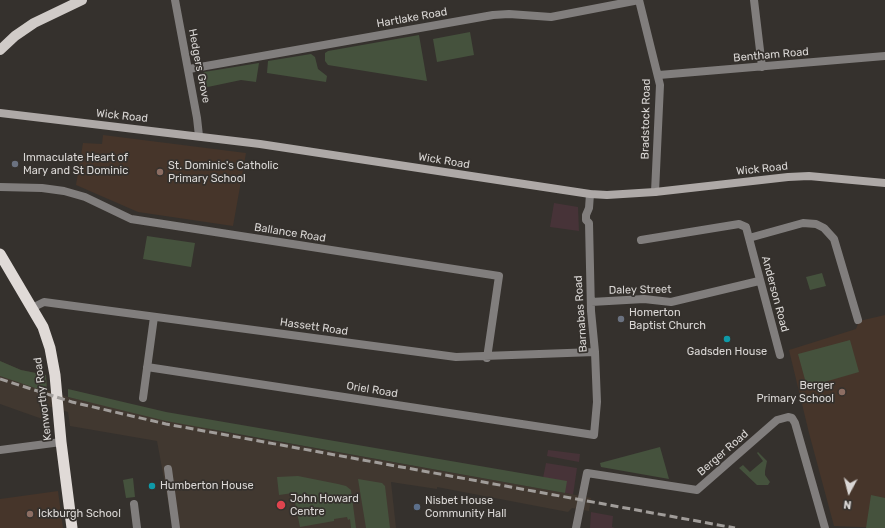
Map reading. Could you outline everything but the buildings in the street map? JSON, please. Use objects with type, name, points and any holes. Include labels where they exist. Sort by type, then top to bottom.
[{"type":"highway","name":"Kenworthy Road","points":[[0,254],[43,327],[50,348],[55,375],[61,442],[72,528]]},
{"type":"main road","points":[[0,50],[15,36],[34,23],[82,0]]},
{"type":"main road","name":"Wick Road","points":[[0,113],[198,136],[348,156],[538,188],[590,194],[607,195],[655,192],[788,176],[810,176],[885,183]]},
{"type":"street","name":"Hedgers Grove","points":[[175,0],[189,69],[198,136]]},
{"type":"street","name":"Hartlake Road","points":[[189,69],[493,15],[509,14],[550,17],[639,0]]},
{"type":"street","name":"Bradstock Road","points":[[639,0],[659,75],[660,85],[655,192]]},
{"type":"street","points":[[754,0],[762,67]]},
{"type":"street","name":"Bentham Road","points":[[659,75],[885,56]]},
{"type":"street","name":"Ballance Road","points":[[0,187],[42,188],[64,191],[85,197],[131,218],[499,276],[487,358]]},
{"type":"street","name":"Barnabas Road","points":[[590,194],[586,220],[588,222],[597,402],[594,435]]},
{"type":"street","points":[[749,238],[803,223],[816,224],[824,228],[834,239],[858,320]]},
{"type":"street","name":"Anderson Road","points":[[641,240],[739,224],[746,227],[759,281],[780,355]]},
{"type":"street","name":"Daley Street","points":[[591,302],[644,299],[671,302],[759,281]]},
{"type":"street","name":"Hassett Road","points":[[32,308],[44,302],[456,357],[487,358],[595,352]]},
{"type":"street","points":[[143,398],[154,317]]},
{"type":"street","name":"Oriel Road","points":[[147,367],[594,435]]},
{"type":"street","name":"Berger Road","points":[[576,528],[587,473],[697,490],[777,420],[788,417],[792,418],[795,423],[825,528]]},
{"type":"street","points":[[0,450],[61,442]]},
{"type":"street","points":[[168,469],[176,528]]},
{"type":"street","points":[[134,504],[137,528]]},
{"type":"shaded area","name":"St. Dominic's Catholic Primary School","points":[[103,135],[246,153],[233,226],[138,212],[76,185],[83,143],[102,144]]},
{"type":"shaded area","points":[[554,203],[578,207],[579,231],[550,227]]},
{"type":"shaded area","name":"Berger Primary School","points":[[885,315],[885,528],[834,526],[789,350],[856,329],[859,321]]},
{"type":"shaded area","points":[[0,361],[21,370],[46,375],[47,390],[68,397],[224,432],[591,498],[589,511],[572,508],[568,512],[437,487],[437,489],[391,482],[396,528],[173,528],[157,441],[70,426],[68,412],[48,406],[48,421],[0,404]]},
{"type":"shaded area","points":[[548,450],[580,454],[579,462],[547,456]]},
{"type":"shaded area","points":[[546,463],[577,468],[573,495],[562,492],[543,478]]},
{"type":"shaded area","name":"Ickburgh School","points":[[58,491],[63,528],[0,528],[0,499]]},
{"type":"shaded area","points":[[591,512],[613,516],[612,527],[615,528],[590,528]]},
{"type":"green space","points":[[470,32],[474,55],[437,62],[433,39]]},
{"type":"green space","points":[[419,35],[427,81],[328,65],[325,61],[325,53],[328,51]]},
{"type":"green space","points":[[311,54],[315,57],[318,69],[327,76],[326,82],[267,73],[268,61]]},
{"type":"green space","points":[[259,63],[256,82],[241,80],[203,88],[201,75],[204,72]]},
{"type":"green space","points":[[147,236],[195,243],[191,267],[143,259]]},
{"type":"green space","points":[[822,273],[826,286],[810,290],[806,277]]},
{"type":"green space","points":[[850,340],[859,372],[807,387],[798,354]]},
{"type":"green space","points":[[0,361],[21,370],[46,375],[47,392],[0,376]]},
{"type":"green space","points":[[68,389],[166,412],[567,481],[565,493],[166,421],[68,397]]},
{"type":"green space","points":[[660,447],[669,479],[601,467],[600,463]]},
{"type":"green space","points":[[758,452],[767,461],[765,475],[770,482],[768,485],[757,485],[739,468],[743,465],[750,472],[763,461],[757,453]]},
{"type":"green space","points":[[298,476],[346,486],[351,490],[356,528],[351,528],[350,519],[348,520],[347,517],[334,519],[334,521],[300,527],[293,493],[279,495],[277,477]]},
{"type":"green space","points":[[133,478],[135,497],[126,498],[123,480]]},
{"type":"green space","points":[[358,479],[382,483],[385,486],[390,528],[366,528]]},
{"type":"green space","points":[[871,495],[885,498],[885,528],[866,528]]},
{"type":"railway","points":[[0,379],[72,402],[166,424],[735,528]]},
{"type":"place","name":"Immaculate Heart of Mary and St Dominic","points":[[15,164]]},
{"type":"place","name":"St. Dominic's Catholic Primary School","points":[[160,172]]},
{"type":"place","name":"Homerton Baptist Church","points":[[621,319]]},
{"type":"place","name":"Gadsden House","points":[[727,339]]},
{"type":"place","name":"Berger Primary School","points":[[842,392]]},
{"type":"place","name":"Humberton House","points":[[152,486]]},
{"type":"place","name":"John Howard Centre","points":[[281,505]]},
{"type":"place","name":"Nisbet House Community Hall","points":[[417,507]]},
{"type":"place","name":"Ickburgh School","points":[[30,514]]}]
